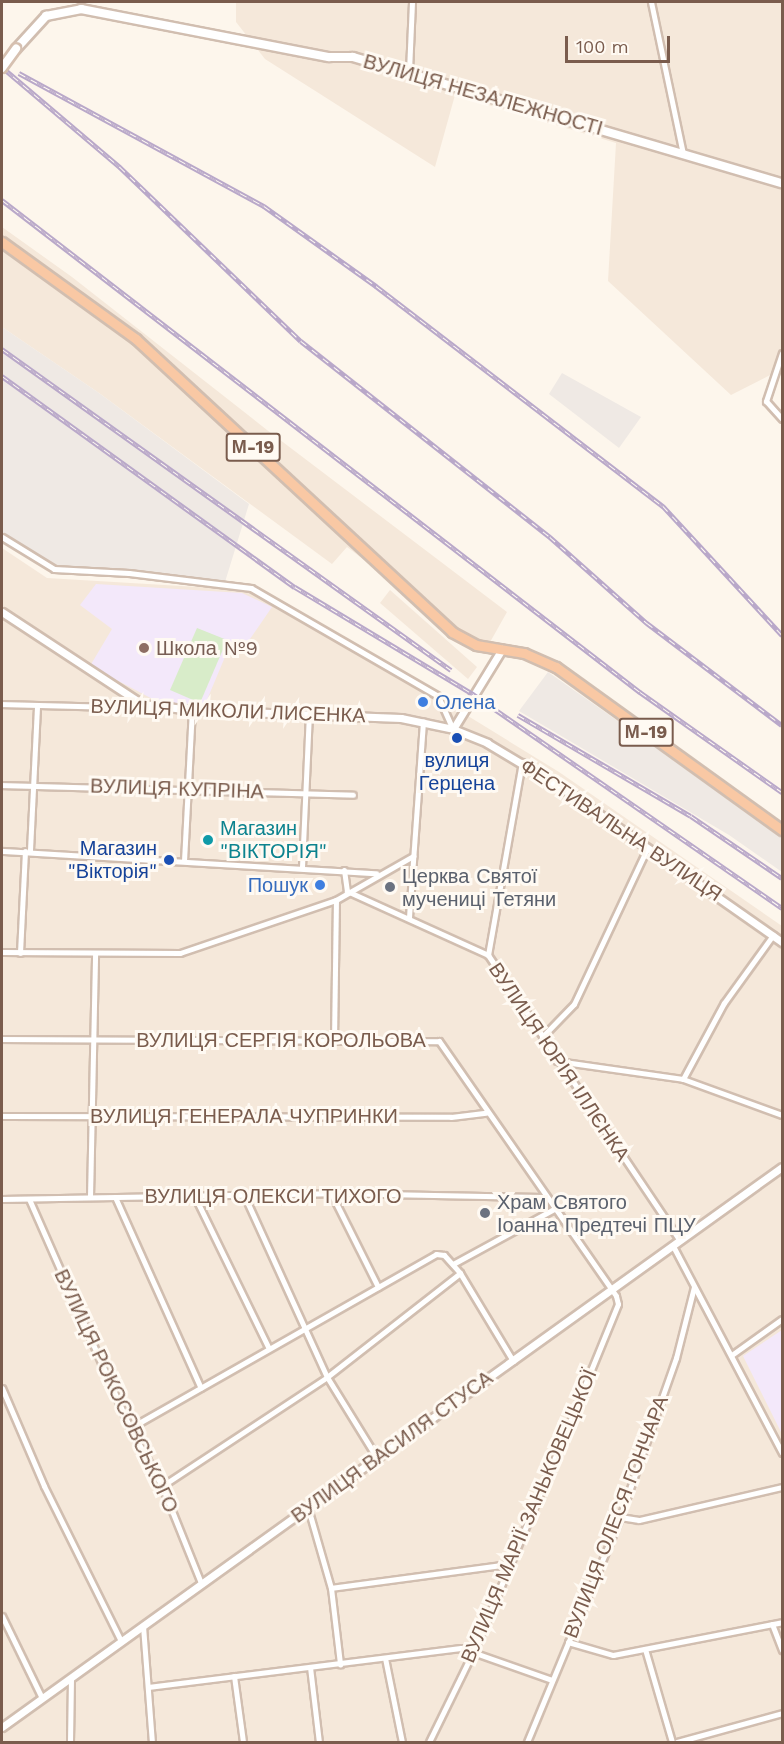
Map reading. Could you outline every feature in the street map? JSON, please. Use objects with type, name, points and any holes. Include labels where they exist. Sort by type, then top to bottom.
[{"type":"highway","name":"М-19","points":[[2,242],[136,339],[452,632],[476,645],[537,658],[572,678],[783,830]]},
{"type":"main road","name":"ВУЛИЦЯ НЕЗАЛЕЖНОСТІ","points":[[2,68],[46,16],[81,9],[329,57],[353,57],[409,71],[783,183]]},
{"type":"street","points":[[409,71],[412,2]]},
{"type":"street","points":[[651,2],[683,154]]},
{"type":"street","points":[[783,352],[766,401],[783,419]]},
{"type":"street","points":[[2,537],[54,569],[129,573],[251,588],[438,696],[453,729]]},
{"type":"street","points":[[2,612],[134,700],[161,708]]},
{"type":"street","points":[[453,729],[502,649]]},
{"type":"street","name":"ВУЛИЦЯ МИКОЛИ ЛИСЕНКА","points":[[2,704],[309,713],[423,721],[453,729]]},
{"type":"street","points":[[20,953],[34,785],[37,705]]},
{"type":"street","points":[[184,861],[192,710]]},
{"type":"street","points":[[302,867],[309,713]]},
{"type":"street","points":[[409,917],[423,721]]},
{"type":"street","name":"ФЕСТИВАЛЬНА ВУЛИЦЯ","points":[[453,729],[522,762],[783,942]]},
{"type":"street","points":[[488,955],[522,762]]},
{"type":"street","name":"ВУЛИЦЯ КУПРІНА","points":[[2,785],[353,795]]},
{"type":"street","points":[[542,1037],[574,1004],[647,849]]},
{"type":"street","points":[[2,851],[302,867],[378,874]]},
{"type":"street","points":[[2,952],[95,955],[180,953],[336,900],[347,891],[413,856]]},
{"type":"street","points":[[344,870],[347,891]]},
{"type":"street","name":"ВУЛИЦЯ ЮРІЯ ІЛЛЄНКА","points":[[347,891],[409,917],[488,955],[676,1243],[694,1287],[734,1354],[783,1453]]},
{"type":"street","points":[[334,1041],[336,900]]},
{"type":"street","points":[[683,1079],[724,1003],[773,935]]},
{"type":"street","points":[[90,1197],[95,955]]},
{"type":"street","name":"ВУЛИЦЯ СЕРГІЯ КОРОЛЬОВА","points":[[2,1039],[439,1041],[609,1291]]},
{"type":"street","points":[[557,1061],[683,1079],[783,1115]]},
{"type":"street","name":"ВУЛИЦЯ ГЕНЕРАЛА ЧУПРИНКИ","points":[[2,1116],[451,1117],[486,1113]]},
{"type":"street","name":"ВУЛИЦЯ ВАСИЛЯ СТУСА","points":[[2,1727],[783,1167]]},
{"type":"street","points":[[331,1193],[378,1287]]},
{"type":"street","name":"ВУЛИЦЯ ОЛЕКСИ ТИХОГО","points":[[2,1199],[331,1193],[544,1197]]},
{"type":"street","points":[[194,1195],[268,1347]]},
{"type":"street","points":[[244,1195],[327,1377],[376,1458]]},
{"type":"street","points":[[115,1197],[201,1388]]},
{"type":"street","name":"ВУЛИЦЯ РОКОСОВСЬКОГО","points":[[29,1199],[130,1428],[162,1486],[201,1583]]},
{"type":"street","points":[[453,1264],[554,1209]]},
{"type":"street","points":[[130,1428],[268,1347],[436,1254],[444,1255],[460,1273],[513,1361]]},
{"type":"street","points":[[162,1486],[327,1377],[460,1273]]},
{"type":"street","name":"ВУЛИЦЯ ОЛЕСЯ ГОНЧАРА","points":[[527,1743],[620,1517],[676,1358],[694,1287]]},
{"type":"street","name":"ВУЛИЦЯ МАРІЇ ЗАНЬКОВЕЦЬКОЇ","points":[[429,1743],[474,1650],[618,1305],[616,1296],[609,1291]]},
{"type":"street","points":[[734,1354],[783,1319]]},
{"type":"street","points":[[2,1388],[44,1486],[122,1641]]},
{"type":"street","points":[[620,1517],[639,1520],[783,1487]]},
{"type":"street","points":[[308,1508],[331,1588],[340,1664]]},
{"type":"street","points":[[331,1588],[508,1564]]},
{"type":"street","points":[[2,1616],[42,1698]]},
{"type":"street","points":[[568,1642],[614,1655],[783,1622]]},
{"type":"street","points":[[772,1624],[783,1650]]},
{"type":"street","points":[[143,1626],[153,1743]]},
{"type":"street","points":[[148,1688],[449,1649],[474,1650],[552,1680]]},
{"type":"street","points":[[645,1649],[672,1743]]},
{"type":"street","points":[[386,1658],[402,1743]]},
{"type":"street","points":[[310,1667],[320,1743]]},
{"type":"street","points":[[234,1676],[243,1743]]},
{"type":"street","points":[[70,1743],[71,1678]]},
{"type":"street","points":[[677,1743],[783,1713]]},
{"type":"street","points":[[704,1735],[706,1743]]},
{"type":"shaded area","points":[[236,2],[782,2],[782,369],[731,395],[608,281],[616,143],[455,95],[435,167],[265,59],[236,22]]},
{"type":"shaded area","points":[[2,227],[72,277],[267,430],[507,612],[489,644],[472,641],[347,547],[332,564],[99,393],[2,327]]},
{"type":"shaded area","points":[[2,327],[99,393],[249,504],[225,582],[54,569],[2,537]]},
{"type":"shaded area","points":[[562,373],[641,417],[619,448],[549,394]]},
{"type":"shaded area","points":[[2,548],[47,578],[248,590],[424,689],[559,772],[782,926],[782,1742],[2,1742]]},
{"type":"shaded area","name":"Школа №9","points":[[96,584],[242,593],[272,607],[241,652],[230,645],[204,707],[162,704],[90,666],[112,629],[80,605]]},
{"type":"shaded area","points":[[390,590],[477,667],[468,679],[380,603]]},
{"type":"shaded area","points":[[548,672],[782,836],[782,872],[729,835],[519,711]]},
{"type":"shaded area","points":[[782,1330],[782,1434],[743,1356]]},
{"type":"green space","points":[[197,628],[227,640],[200,703],[170,690]]},
{"type":"railway","points":[[2,67],[120,167],[301,341],[550,537],[647,623],[782,725]]},
{"type":"railway","points":[[19,73],[264,206],[376,286],[663,506],[782,635]]},
{"type":"railway","points":[[2,200],[640,692],[782,792]]},
{"type":"railway","points":[[2,349],[451,670]]},
{"type":"railway","points":[[2,376],[295,587],[473,694],[782,908]]},
{"type":"railway","points":[[518,715],[691,816],[782,878]]},
{"type":"place","name":"Школа №9","points":[[144,648]]},
{"type":"place","name":"Олена","points":[[423,702]]},
{"type":"place","name":"вулиця Герцена","points":[[457,738]]},
{"type":"place","name":"Магазин \"ВІКТОРІЯ\"","points":[[208,840]]},
{"type":"place","name":"Магазин \"Вікторія\"","points":[[169,860]]},
{"type":"place","name":"Пошук","points":[[320,885]]},
{"type":"place","name":"Церква Святої мучениці Тетяни","points":[[390,887]]},
{"type":"place","name":"Храм Святого Іоанна Предтечі ПЦУ","points":[[485,1213]]}]
